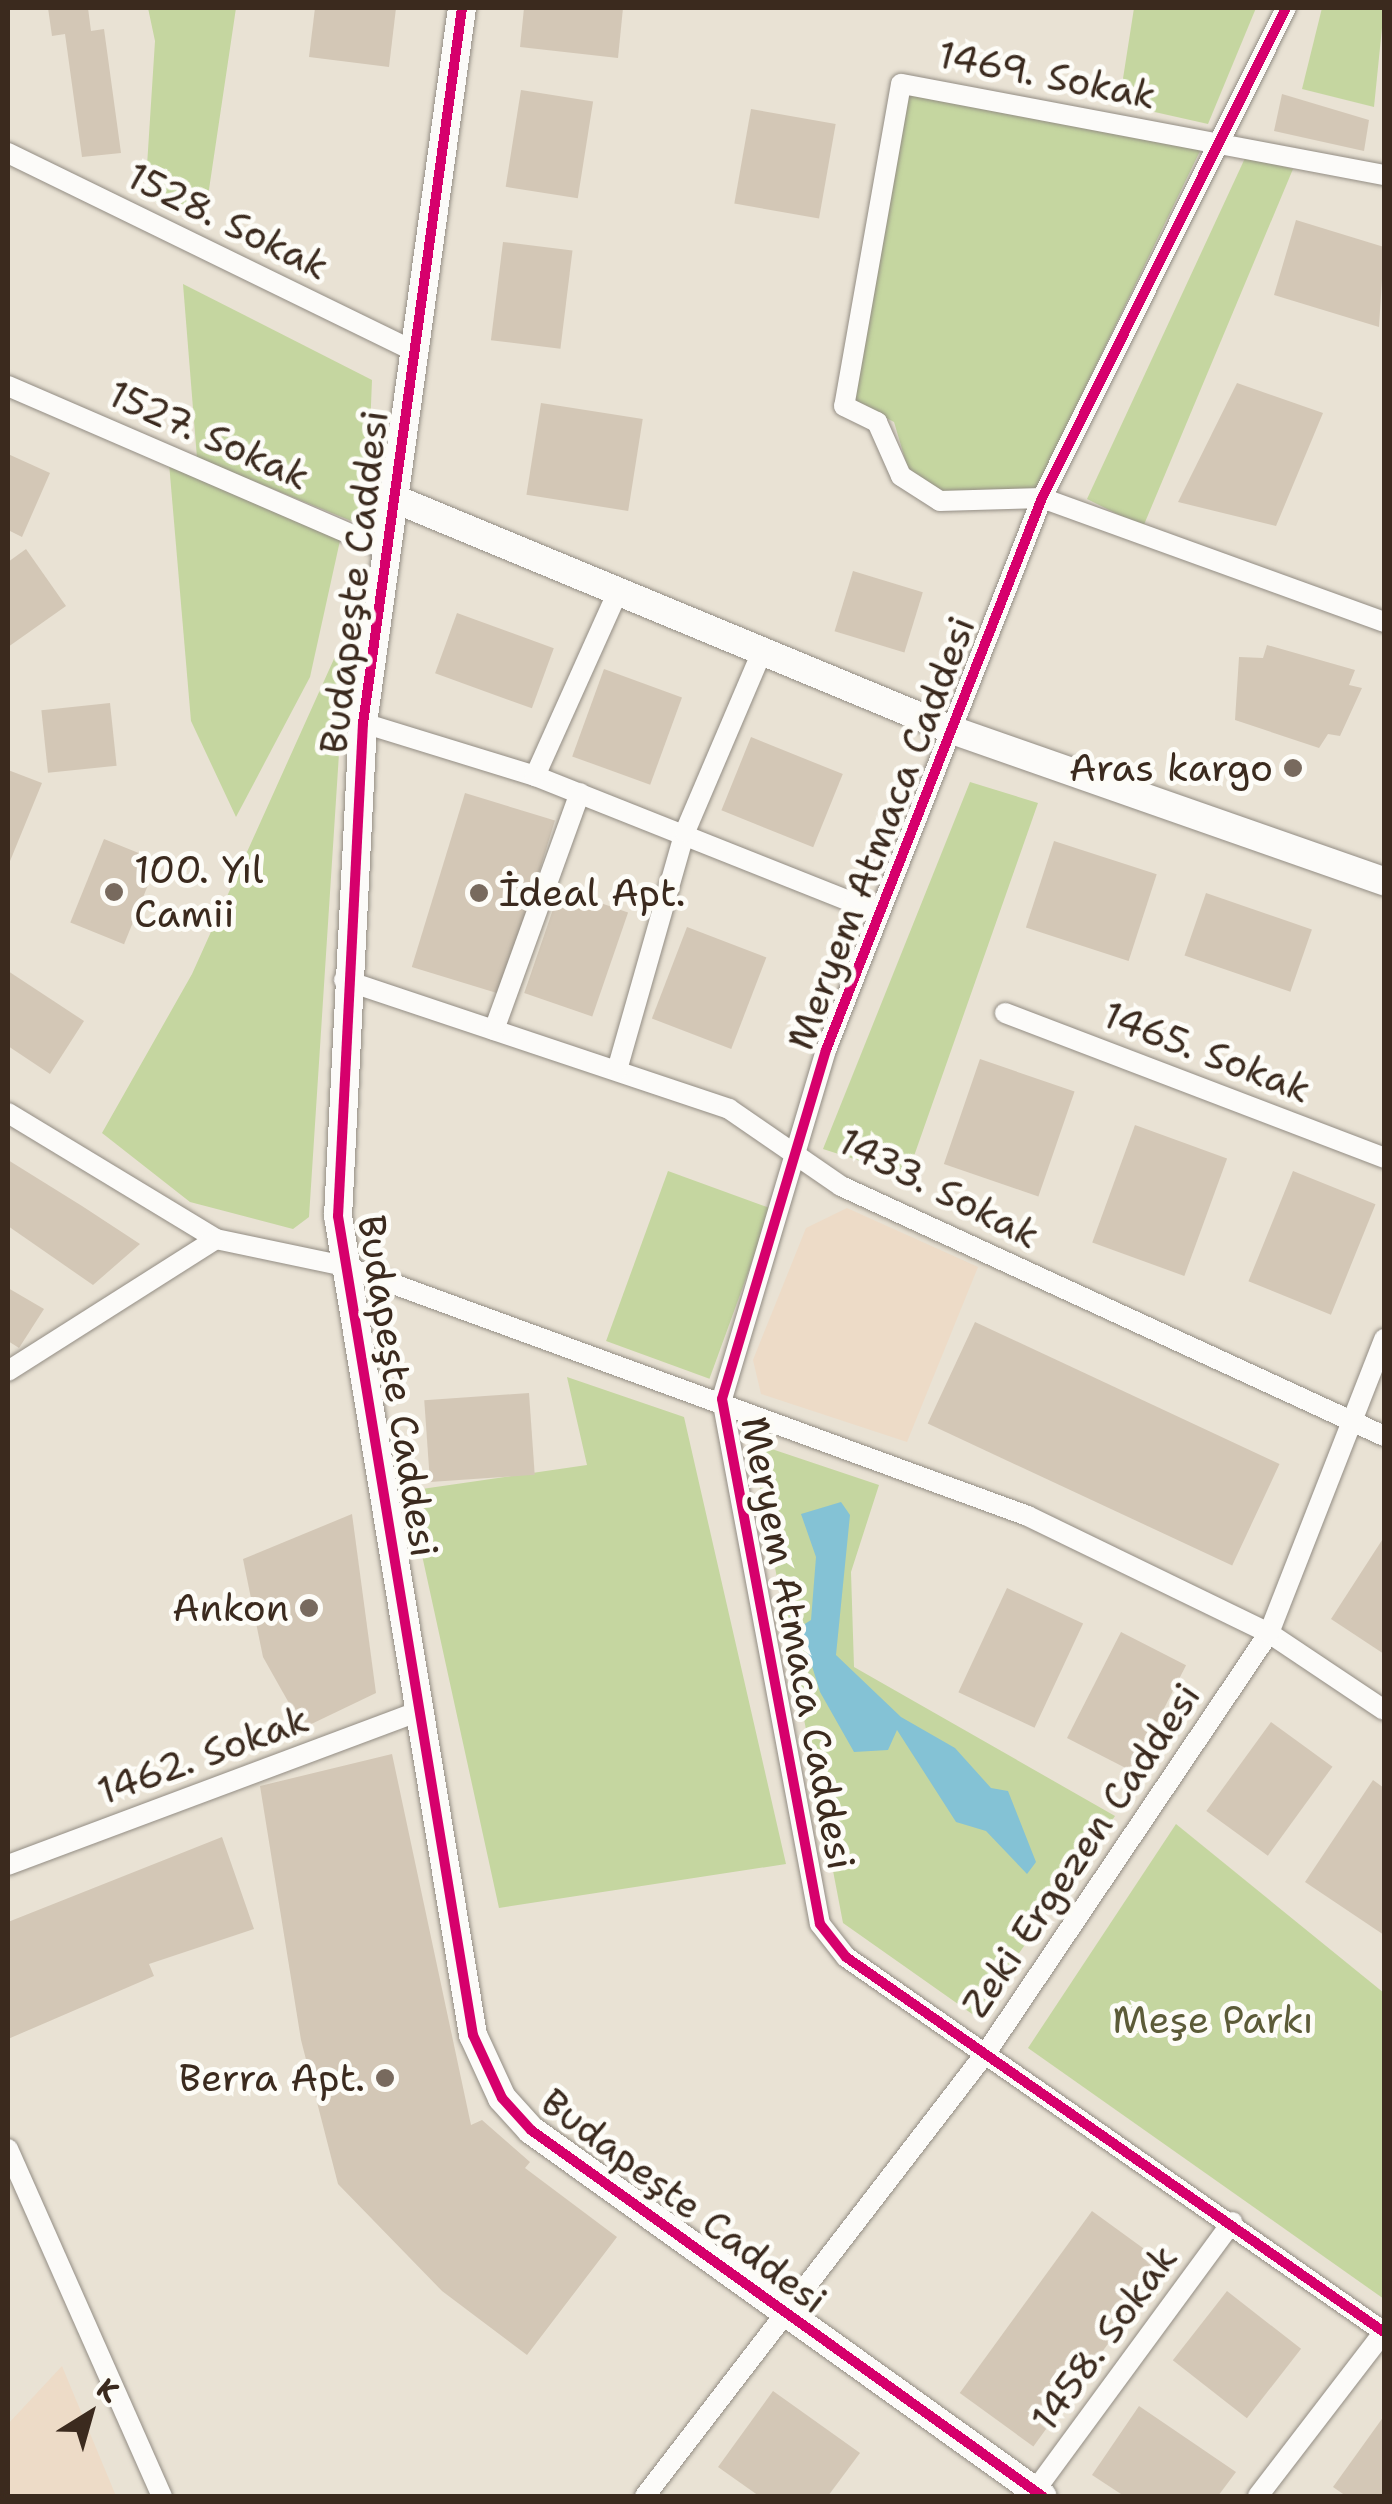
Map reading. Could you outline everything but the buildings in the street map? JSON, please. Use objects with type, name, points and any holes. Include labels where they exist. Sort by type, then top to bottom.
[{"type":"street","name":"Budapeşte Caddesi","points":[[462,8],[418,352],[388,496],[363,723],[344,980],[344,1266],[422,1710],[460,1979],[502,2098],[567,2159],[1036,2495]]},
{"type":"street","name":"Meryem Atmaca Caddesi","points":[[1286,8],[1212,142],[1042,498],[826,1050],[802,1154],[722,1399],[820,1924],[846,1957],[988,2050],[1384,2332]]},
{"type":"street","name":"1469. Sokak","points":[[1042,498],[940,501],[901,476],[877,422],[844,406],[901,84],[1384,175]]},
{"type":"street","name":"1528. Sokak","points":[[8,154],[418,352]]},
{"type":"street","name":"1527. Sokak","points":[[8,386],[382,548]]},
{"type":"street","points":[[388,496],[952,730],[1384,880]]},
{"type":"street","points":[[1042,498],[1384,622]]},
{"type":"street","points":[[534,776],[618,589]]},
{"type":"street","points":[[617,1070],[685,832],[762,654]]},
{"type":"street","points":[[363,723],[534,776],[685,832],[879,913]]},
{"type":"street","points":[[494,1030],[580,793]]},
{"type":"street","name":"1433. Sokak","points":[[344,980],[730,1109],[802,1154],[841,1186],[1384,1436]]},
{"type":"street","name":"1465. Sokak","points":[[1005,1012],[1384,1158]]},
{"type":"street","points":[[8,1113],[216,1239],[344,1266],[722,1399],[1028,1516],[1269,1634],[1384,1710]]},
{"type":"street","points":[[8,1371],[216,1239]]},
{"type":"street","name":"Zeki Ergezen Caddesi","points":[[645,2496],[988,2050],[1269,1634],[1384,1338]]},
{"type":"street","name":"1462. Sokak","points":[[8,1865],[422,1710]]},
{"type":"street","points":[[8,2149],[162,2496]]},
{"type":"street","name":"1458. Sokak","points":[[1036,2495],[1232,2222]]},
{"type":"street","points":[[1258,2496],[1384,2332]]},
{"type":"shaded area","points":[[847,1208],[978,1267],[907,1442],[761,1394],[753,1360],[806,1228]]},
{"type":"shaded area","points":[[62,2366],[116,2496],[8,2496],[8,2424]]},
{"type":"green space","points":[[148,8],[236,8],[204,223],[145,197],[155,41]]},
{"type":"green space","points":[[1134,8],[1256,8],[1208,124],[1119,104]]},
{"type":"green space","points":[[1322,8],[1384,8],[1374,107],[1302,89]]},
{"type":"green space","points":[[907,94],[1201,149],[1035,491],[941,493],[908,469],[894,422],[853,401]]},
{"type":"green space","points":[[1246,156],[1293,169],[1143,527],[1087,499]]},
{"type":"green space","points":[[183,284],[372,380],[366,527],[197,458]]},
{"type":"green space","points":[[169,463],[341,536],[310,677],[236,817],[191,721]]},
{"type":"green space","points":[[347,630],[309,1217],[293,1229],[190,1202],[102,1133],[192,974]]},
{"type":"green space","points":[[970,782],[1038,803],[907,1176],[823,1149]]},
{"type":"green space","points":[[668,1171],[771,1209],[709,1379],[606,1341]]},
{"type":"green space","points":[[567,1377],[684,1417],[786,1864],[499,1908],[408,1491],[587,1465]]},
{"type":"green space","points":[[751,1442],[879,1485],[851,1572],[854,1667],[1115,1816],[975,2016],[843,1923]]},
{"type":"green space","name":"Meşe Parkı","points":[[1176,1824],[1384,1993],[1384,2299],[1028,2048]]},
{"type":"water","points":[[841,1502],[850,1515],[836,1655],[901,1717],[955,1748],[991,1788],[1008,1791],[1036,1862],[1027,1874],[986,1831],[956,1822],[897,1730],[888,1750],[854,1752],[820,1692],[800,1627],[811,1620],[816,1557],[801,1514]]},
{"type":"cycle path","points":[[462,8],[363,723],[338,1216],[473,2035],[502,2098],[531,2130],[1042,2496]]},
{"type":"cycle path","points":[[1286,8],[1042,498],[826,1050],[722,1399],[820,1924],[846,1957],[1384,2332]]},
{"type":"place","name":"Aras kargo","points":[[1293,768]]},
{"type":"place","name":"100. Yıl Camii","points":[[114,892]]},
{"type":"place","name":"İdeal Apt.","points":[[479,893]]},
{"type":"place","name":"Ankon","points":[[309,1608]]},
{"type":"place","name":"Berra Apt.","points":[[385,2078]]}]
